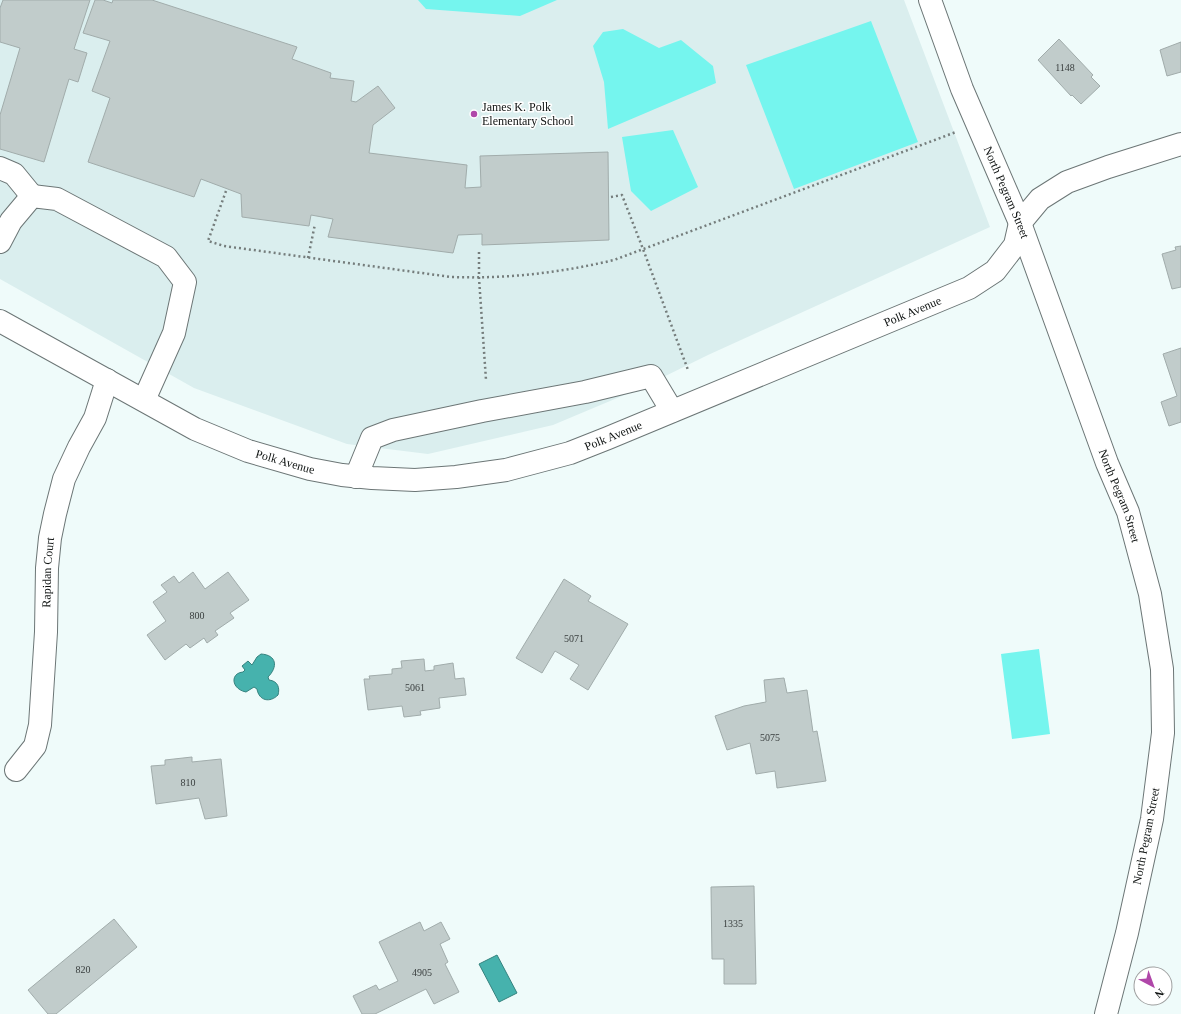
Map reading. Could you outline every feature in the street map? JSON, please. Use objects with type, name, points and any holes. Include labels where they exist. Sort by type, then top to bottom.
[{"type":"street","name":"North Pegram Street","points":[[930,0],[962,89],[1020,223],[1107,463],[1128,512],[1150,594],[1162,669],[1163,733],[1152,820],[1127,933],[1106,1014]]},
{"type":"street","name":"Polk Avenue","points":[[0,321],[195,429],[248,451],[310,469],[356,477],[408,480],[432,479],[506,470],[570,453],[969,288],[996,271],[1015,245],[1020,223],[1040,199],[1067,182],[1108,167],[1181,144]]},
{"type":"street","points":[[0,168],[14,174],[32,196],[57,199],[166,257],[186,282],[174,333],[144,400]]},
{"type":"street","points":[[0,242],[11,221],[32,196]]},
{"type":"street","points":[[356,477],[372,438],[393,430],[482,411],[585,392],[651,376],[672,411]]},
{"type":"street","name":"Rapidan Court","points":[[16,770],[35,746],[40,725],[46,632],[47,568],[50,538],[55,514],[64,480],[79,447],[95,418],[107,380]]},
{"type":"path","points":[[226,191],[208,241],[224,246],[451,277],[479,278],[530,275],[580,268],[614,260],[958,131]]},
{"type":"path","points":[[612,196],[622,195],[688,370]]},
{"type":"path","points":[[308,258],[315,224]]},
{"type":"path","points":[[479,252],[479,278],[486,380]]},
{"type":"shaded area","name":"James K. Polk Elementary School","points":[[0,0],[904,0],[990,227],[708,355],[641,388],[553,425],[428,454],[347,444],[194,388],[0,279]]},
{"type":"shaded area","points":[[418,0],[557,0],[520,16],[426,9]]},
{"type":"shaded area","points":[[871,21],[918,142],[794,189],[746,65]]},
{"type":"shaded area","points":[[623,29],[659,48],[681,40],[713,66],[716,83],[608,129],[604,82],[593,46],[603,32]]},
{"type":"shaded area","points":[[673,130],[698,187],[651,211],[631,191],[622,137]]},
{"type":"shaded area","points":[[1039,649],[1050,734],[1012,739],[1001,654]]},
{"type":"shaded area","points":[[261,654],[273,659],[274,666],[268,677],[269,680],[276,683],[279,690],[278,695],[275,698],[268,700],[262,698],[257,689],[254,687],[246,692],[237,688],[234,681],[236,675],[245,670],[242,666],[248,661],[252,665]]},
{"type":"shaded area","points":[[497,955],[517,993],[499,1002],[479,964]]},
{"type":"building","points":[[3,0],[90,0],[74,49],[87,53],[78,82],[69,79],[44,162],[0,149],[0,115],[20,48],[0,42],[0,8]]},
{"type":"building","points":[[95,0],[103,0],[112,3],[113,0],[152,0],[297,47],[292,59],[331,73],[330,78],[354,81],[351,101],[356,102],[378,86],[395,108],[373,125],[369,153],[467,165],[465,188],[481,187],[480,156],[608,152],[609,240],[482,245],[482,234],[458,235],[453,253],[328,237],[333,219],[311,215],[309,226],[242,217],[241,194],[201,179],[194,197],[88,162],[110,98],[92,91],[110,41],[83,33]]},
{"type":"building","points":[[1059,39],[1093,75],[1091,77],[1100,86],[1081,104],[1072,95],[1071,96],[1038,60]]},
{"type":"building","points":[[1181,42],[1181,72],[1167,76],[1160,50]]},
{"type":"building","points":[[1181,246],[1181,287],[1172,289],[1162,254],[1176,250],[1175,247]]},
{"type":"building","points":[[1181,348],[1181,422],[1169,426],[1161,402],[1177,396],[1163,354]]},
{"type":"building","points":[[193,572],[205,589],[228,572],[249,600],[230,613],[234,618],[215,631],[218,635],[207,643],[204,638],[190,648],[186,644],[165,660],[147,635],[166,621],[153,602],[167,592],[161,585],[174,576],[179,583]]},
{"type":"building","points":[[564,579],[591,596],[588,601],[628,624],[588,690],[570,679],[579,665],[555,651],[542,673],[516,658]]},
{"type":"building","points":[[424,659],[425,671],[434,670],[434,666],[453,663],[455,679],[464,678],[466,695],[439,698],[440,708],[420,711],[421,715],[404,717],[402,706],[368,710],[364,679],[370,679],[369,676],[392,674],[392,669],[402,668],[401,661]]},
{"type":"building","points":[[784,678],[787,693],[807,690],[813,732],[817,731],[826,781],[777,788],[775,771],[756,774],[750,743],[727,750],[715,716],[744,706],[766,702],[764,680]]},
{"type":"building","points":[[192,757],[192,762],[221,759],[227,816],[205,819],[199,798],[156,804],[151,766],[165,765],[165,760]]},
{"type":"building","points":[[754,886],[756,984],[724,984],[724,959],[712,959],[711,887]]},
{"type":"building","points":[[114,919],[137,947],[56,1014],[48,1014],[28,990]]},
{"type":"building","points":[[420,922],[424,931],[441,922],[450,939],[440,944],[448,962],[445,964],[459,992],[434,1004],[426,989],[375,1014],[362,1014],[353,996],[376,985],[379,990],[398,981],[379,942]]},
{"type":"place","name":"James K. Polk Elementary School","points":[[474,114]]}]
